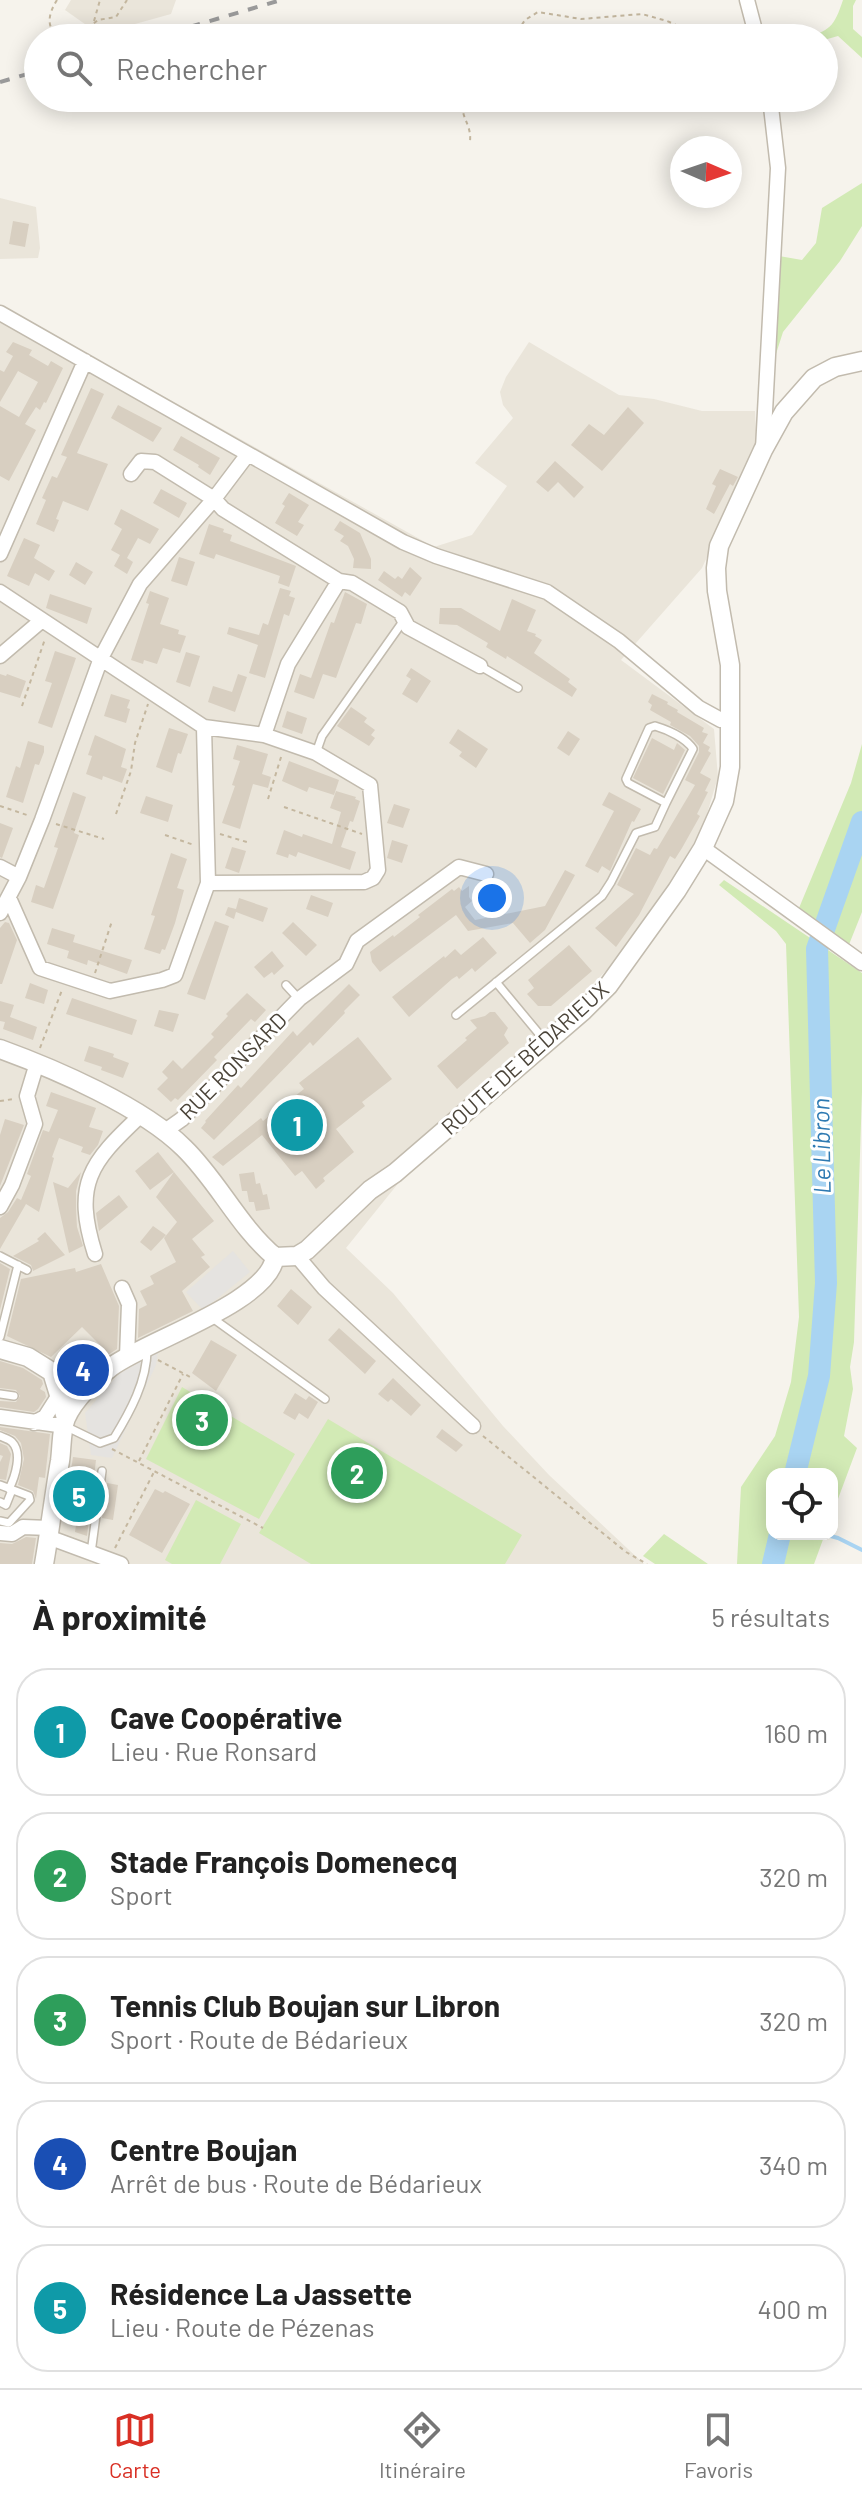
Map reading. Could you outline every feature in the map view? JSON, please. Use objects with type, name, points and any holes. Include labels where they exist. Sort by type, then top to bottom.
[{"type":"street","points":[[747,0],[753,24]]},
{"type":"street","points":[[763,450],[778,168],[774,112]]},
{"type":"street","points":[[0,313],[403,542],[436,556],[547,592],[619,641],[699,708],[721,720],[729,720]]},
{"type":"street","points":[[0,554],[85,361]]},
{"type":"street","name":"ROUTE DE BÉDARIEUX","points":[[297,1256],[608,986],[703,848],[724,801],[730,767],[730,665],[717,591],[719,546],[784,412],[814,378],[835,367],[862,361]]},
{"type":"street","points":[[0,913],[19,877],[101,658],[140,584],[214,499],[248,454]]},
{"type":"street","points":[[131,474],[141,461],[155,462],[214,499],[223,509],[339,581],[352,583],[400,612],[408,627],[480,666]]},
{"type":"street","points":[[264,735],[288,664],[339,581]]},
{"type":"street","points":[[0,592],[204,727],[264,735],[316,753],[370,785],[378,870],[373,878],[364,882],[208,883]]},
{"type":"street","points":[[0,656],[46,624]]},
{"type":"street","points":[[9,898],[40,968],[110,991],[175,975],[208,883],[204,727]]},
{"type":"street","points":[[703,848],[862,963]]},
{"type":"street","points":[[0,867],[19,877]]},
{"type":"street","name":"RUE RONSARD","points":[[165,1131],[182,1119],[299,999],[346,964],[357,941],[459,867],[486,874]]},
{"type":"street","points":[[0,1049],[33,1061],[165,1131],[205,1172],[260,1244],[275,1257],[297,1256],[324,1288],[473,1426]]},
{"type":"street","points":[[0,1207],[12,1185],[35,1124],[27,1096],[33,1061]]},
{"type":"street","points":[[95,1254],[84,1210],[91,1172],[140,1116]]},
{"type":"street","points":[[44,1564],[66,1422],[80,1397],[109,1368],[127,1357],[147,1354],[259,1285],[268,1277],[275,1257]]},
{"type":"street","points":[[122,1288],[129,1304],[127,1357]]},
{"type":"street","points":[[0,1349],[28,1357],[52,1372],[66,1422]]},
{"type":"street","points":[[34,1423],[45,1417],[59,1395]]},
{"type":"street","points":[[0,1417],[34,1423],[66,1422]]},
{"type":"street","points":[[0,1533],[12,1534],[23,1527],[49,1533],[115,1562]]},
{"type":"lane","points":[[316,753],[322,736],[404,620]]},
{"type":"lane","points":[[480,666],[518,688]]},
{"type":"lane","points":[[456,1015],[602,896],[636,833],[655,827],[693,749],[692,745],[655,726],[649,728],[626,779],[628,783],[666,803]]},
{"type":"lane","points":[[496,982],[546,1043]]},
{"type":"lane","name":"RUE RONSARD","points":[[286,985],[299,999]]},
{"type":"lane","points":[[0,1256],[27,1270]]},
{"type":"lane","points":[[0,1337],[18,1265]]},
{"type":"lane","points":[[209,1316],[325,1399]]},
{"type":"lane","points":[[66,1422],[100,1443],[114,1438],[128,1415],[147,1354]]},
{"type":"lane","points":[[0,1394],[14,1396]]},
{"type":"lane","points":[[0,1436],[13,1442],[17,1467],[6,1505],[0,1502]]},
{"type":"lane","points":[[91,1553],[102,1471]]},
{"type":"lane","points":[[0,1485],[29,1496],[30,1500],[9,1523],[0,1521]]},
{"type":"path","points":[[50,24],[49,13],[57,0]]},
{"type":"path","points":[[100,0],[94,23],[116,17],[127,0]]},
{"type":"path","points":[[522,24],[538,12],[581,19],[642,14],[674,24]]},
{"type":"path","points":[[462,112],[471,130],[470,141]]},
{"type":"path","points":[[22,706],[46,624]]},
{"type":"path","points":[[116,814],[152,692]]},
{"type":"path","points":[[268,799],[286,743]]},
{"type":"path","points":[[284,807],[375,839]]},
{"type":"path","points":[[207,830],[250,843]]},
{"type":"path","points":[[165,835],[207,850]]},
{"type":"path","points":[[91,986],[112,921]]},
{"type":"path","points":[[33,1061],[33,1052],[39,1049],[67,978]]},
{"type":"path","points":[[147,1354],[192,1378]]},
{"type":"path","points":[[139,1462],[183,1374]]},
{"type":"path","points":[[473,1426],[626,1552],[647,1564]]},
{"type":"path","points":[[100,1443],[263,1528]]},
{"type":"path","points":[[115,1562],[155,1471]]},
{"type":"shaded area","points":[[71,0],[176,0],[171,14],[135,24],[85,24],[65,10]]},
{"type":"shaded area","points":[[0,198],[36,207],[38,258],[0,259]]},
{"type":"shaded area","points":[[0,305],[434,547],[472,535],[507,486],[475,463],[513,418],[503,405],[500,392],[529,342],[619,395],[654,399],[702,411],[755,411],[757,454],[746,471],[702,568],[621,660],[714,729],[718,777],[703,827],[664,894],[613,964],[430,1144],[346,1248],[393,1293],[503,1426],[549,1475],[644,1564],[0,1564]]},
{"type":"shaded area","points":[[233,1251],[250,1272],[203,1310],[186,1292]]},
{"type":"shaded area","points":[[158,1352],[156,1365],[112,1458],[91,1455],[85,1413],[119,1374]]},
{"type":"green space","points":[[843,0],[856,0],[853,29],[862,37],[862,58],[838,36],[838,24],[831,24]]},
{"type":"green space","points":[[862,183],[862,226],[840,261],[783,332],[774,372],[779,256],[802,260],[816,243],[822,208]]},
{"type":"green space","points":[[862,744],[862,912],[848,947],[799,908],[851,783]]},
{"type":"green space","points":[[724,880],[862,973],[862,1092],[854,1342],[850,1367],[853,1389],[844,1436],[857,1448],[838,1499],[838,1468],[766,1468],[766,1540],[823,1540],[814,1564],[737,1564],[741,1487],[775,1436],[791,1382],[799,1317],[786,944],[776,931],[719,885]]},
{"type":"green space","points":[[182,1387],[295,1454],[259,1519],[146,1459]]},
{"type":"green space","points":[[328,1419],[522,1535],[505,1564],[311,1564],[259,1533]]},
{"type":"green space","points":[[196,1500],[241,1524],[220,1564],[172,1564],[165,1560]]},
{"type":"green space","points":[[664,1534],[708,1564],[655,1564],[643,1556]]},
{"type":"building","points":[[13,221],[29,224],[25,247],[9,244]]},
{"type":"building","points":[[13,342],[32,350],[29,355],[48,366],[51,361],[63,368],[46,403],[40,410],[36,407],[25,424],[36,430],[9,481],[0,476],[0,406],[19,417],[38,382],[18,371],[0,402],[0,370],[4,372],[13,356],[6,352]]},
{"type":"building","points":[[91,388],[104,394],[77,453],[108,464],[88,511],[63,501],[54,532],[36,524],[46,500],[42,498],[52,476],[57,478],[67,457],[61,455]]},
{"type":"building","points":[[118,405],[162,428],[153,442],[111,418]]},
{"type":"building","points":[[628,407],[644,423],[602,471],[571,445],[589,424],[604,435]]},
{"type":"building","points":[[181,436],[220,458],[210,475],[173,450]]},
{"type":"building","points":[[555,461],[584,487],[574,498],[558,482],[548,492],[536,482]]},
{"type":"building","points":[[720,469],[738,477],[733,486],[730,484],[714,514],[706,509],[716,486],[712,484]]},
{"type":"building","points":[[161,489],[187,503],[179,518],[153,503]]},
{"type":"building","points":[[289,493],[309,505],[298,522],[304,525],[297,536],[275,523]]},
{"type":"building","points":[[121,509],[159,529],[150,544],[138,538],[127,558],[133,562],[127,574],[114,566],[120,555],[111,550],[122,529],[114,524]]},
{"type":"building","points":[[340,521],[360,533],[371,559],[371,569],[353,568],[354,559],[348,546],[340,541],[344,536],[334,530]]},
{"type":"building","points":[[209,524],[232,535],[230,541],[296,566],[289,587],[278,583],[280,576],[216,554],[214,559],[199,554]]},
{"type":"building","points":[[24,538],[40,545],[34,558],[55,571],[49,581],[35,573],[29,586],[7,576]]},
{"type":"building","points":[[179,557],[195,562],[187,586],[171,581]]},
{"type":"building","points":[[76,562],[93,572],[85,585],[69,575]]},
{"type":"building","points":[[410,567],[422,578],[410,596],[405,592],[402,597],[378,580],[384,571],[395,579],[398,576],[402,579]]},
{"type":"building","points":[[280,588],[291,591],[289,596],[295,598],[289,616],[284,614],[265,678],[249,673],[258,645],[227,634],[229,627],[259,635],[263,623],[268,625]]},
{"type":"building","points":[[150,591],[169,598],[160,624],[179,630],[178,634],[186,636],[180,653],[163,648],[157,664],[144,660],[143,664],[131,660],[149,604],[146,603]]},
{"type":"building","points":[[345,592],[367,604],[361,624],[356,623],[336,678],[323,674],[314,699],[294,692],[300,674],[311,678]]},
{"type":"building","points":[[50,594],[92,608],[87,624],[46,608]]},
{"type":"building","points":[[512,599],[536,610],[527,631],[542,640],[534,653],[570,679],[568,682],[577,689],[572,697],[507,656],[506,659],[486,647],[488,643],[457,625],[439,624],[440,608],[461,608],[500,631]]},
{"type":"building","points":[[55,651],[76,658],[52,728],[38,723],[52,683],[45,681]]},
{"type":"building","points":[[186,652],[200,656],[190,687],[176,682]]},
{"type":"building","points":[[411,668],[431,681],[417,703],[402,694],[411,679],[406,676]]},
{"type":"building","points":[[0,674],[26,681],[20,698],[0,692]]},
{"type":"building","points":[[238,674],[247,677],[235,712],[208,702],[213,686],[232,692]]},
{"type":"building","points":[[111,694],[130,700],[126,723],[104,716]]},
{"type":"building","points":[[652,694],[704,728],[702,732],[708,734],[703,743],[710,747],[708,751],[711,753],[700,773],[711,779],[697,814],[700,816],[682,848],[675,859],[670,856],[639,915],[616,947],[595,928],[634,894],[617,885],[636,848],[650,855],[654,848],[657,849],[695,785],[685,780],[699,746],[690,736],[670,725],[671,722],[650,710],[652,705],[648,702]]},
{"type":"building","points":[[351,707],[367,718],[364,722],[375,730],[371,735],[375,738],[369,746],[337,726]]},
{"type":"building","points":[[287,711],[307,718],[302,734],[282,727]]},
{"type":"building","points":[[169,728],[188,734],[172,773],[156,767]]},
{"type":"building","points":[[458,729],[488,749],[476,768],[459,756],[462,752],[449,743]]},
{"type":"building","points":[[568,731],[580,739],[569,756],[557,748]]},
{"type":"building","points":[[95,735],[126,749],[121,767],[127,769],[122,783],[86,774]]},
{"type":"building","points":[[652,738],[674,750],[677,743],[685,750],[663,794],[633,778]]},
{"type":"building","points":[[28,741],[44,746],[44,752],[39,765],[35,764],[23,803],[6,797],[16,766],[20,768]]},
{"type":"building","points":[[237,745],[268,754],[262,774],[271,777],[268,788],[253,784],[240,829],[222,823],[240,761],[233,759]]},
{"type":"building","points":[[289,761],[339,780],[334,795],[309,787],[307,792],[282,781]]},
{"type":"building","points":[[336,791],[360,801],[341,847],[356,852],[350,870],[298,852],[296,857],[289,854],[288,858],[276,854],[284,830],[332,844],[341,812],[330,808]]},
{"type":"building","points":[[73,792],[86,797],[74,833],[79,835],[53,909],[31,902],[36,885],[44,888]]},
{"type":"building","points":[[609,792],[641,809],[632,821],[610,871],[602,866],[598,873],[585,866],[614,811],[602,805]]},
{"type":"building","points":[[146,796],[173,805],[168,822],[140,813]]},
{"type":"building","points":[[394,804],[410,809],[403,828],[387,823]]},
{"type":"building","points":[[0,823],[13,828],[2,858],[0,857]]},
{"type":"building","points":[[392,840],[408,845],[402,863],[387,858]]},
{"type":"building","points":[[232,847],[246,851],[239,873],[225,868]]},
{"type":"building","points":[[171,853],[187,859],[177,888],[184,890],[165,950],[162,949],[160,954],[144,949],[155,916],[151,915]]},
{"type":"building","points":[[565,870],[575,875],[545,930],[530,943],[513,923],[468,931],[456,915],[380,972],[372,962],[370,952],[394,937],[452,889],[454,891],[459,887],[462,891],[469,886],[472,901],[465,907],[475,920],[545,906]]},
{"type":"building","points":[[311,895],[333,903],[328,917],[306,909]]},
{"type":"building","points":[[239,898],[268,908],[263,922],[236,912],[234,919],[225,915],[228,907],[236,909]]},
{"type":"building","points":[[215,921],[229,926],[205,1000],[187,994]]},
{"type":"building","points":[[5,922],[9,923],[17,940],[0,984],[0,928]]},
{"type":"building","points":[[293,922],[317,945],[306,956],[282,933]]},
{"type":"building","points":[[52,928],[75,935],[73,942],[132,960],[127,974],[88,960],[87,965],[67,958],[69,951],[47,944]]},
{"type":"building","points":[[483,937],[497,953],[475,972],[472,968],[459,979],[457,976],[452,979],[409,1017],[392,997],[444,956],[455,949],[461,955]]},
{"type":"building","points":[[569,945],[592,971],[551,1006],[538,1006],[527,994],[534,988],[528,980]]},
{"type":"building","points":[[272,951],[284,966],[274,975],[272,972],[264,978],[254,967]]},
{"type":"building","points":[[30,983],[48,990],[44,1004],[25,998]]},
{"type":"building","points":[[349,984],[360,995],[313,1046],[310,1042],[214,1140],[201,1128],[238,1085],[241,1088],[293,1031],[297,1036]]},
{"type":"building","points":[[247,993],[266,1010],[255,1022],[251,1019],[214,1057],[217,1060],[178,1100],[175,1098],[171,1102],[157,1089],[168,1078],[162,1072],[173,1060],[182,1069],[214,1037],[211,1034],[228,1016],[226,1014]]},
{"type":"building","points":[[72,998],[137,1020],[132,1035],[66,1014]]},
{"type":"building","points":[[0,1001],[14,1005],[10,1017],[37,1027],[33,1040],[3,1029],[5,1022],[0,1021]]},
{"type":"building","points":[[159,1010],[179,1014],[173,1032],[154,1026]]},
{"type":"building","points":[[495,1012],[508,1028],[504,1035],[509,1043],[457,1089],[437,1066],[477,1028],[470,1020]]},
{"type":"building","points":[[358,1037],[392,1079],[362,1102],[365,1106],[336,1129],[354,1152],[323,1178],[325,1181],[316,1189],[302,1171],[295,1176],[262,1135],[223,1166],[212,1157],[304,1089],[299,1083]]},
{"type":"building","points":[[89,1046],[114,1054],[113,1057],[129,1063],[123,1078],[84,1061]]},
{"type":"building","points":[[51,1092],[96,1108],[89,1127],[103,1131],[90,1155],[81,1152],[83,1147],[59,1138],[39,1212],[26,1204],[0,1249],[0,1218],[17,1198],[21,1200],[43,1130],[49,1132],[58,1110],[46,1106]]},
{"type":"building","points":[[5,1119],[24,1125],[0,1186],[0,1135]]},
{"type":"building","points":[[158,1152],[174,1172],[150,1190],[135,1171]]},
{"type":"building","points":[[81,1172],[76,1191],[76,1209],[83,1246],[69,1253],[53,1182],[68,1188]]},
{"type":"building","points":[[174,1172],[214,1221],[192,1239],[210,1267],[182,1291],[193,1311],[138,1338],[139,1309],[147,1305],[140,1291],[154,1284],[150,1276],[176,1262],[164,1238],[177,1222],[156,1197]]},
{"type":"building","points":[[254,1172],[256,1184],[260,1183],[263,1195],[267,1194],[270,1209],[256,1211],[254,1202],[249,1202],[247,1191],[242,1191],[239,1174]]},
{"type":"building","points":[[119,1195],[128,1207],[99,1231],[96,1213]]},
{"type":"building","points":[[153,1226],[166,1235],[151,1251],[140,1242]]},
{"type":"building","points":[[45,1232],[65,1255],[33,1271],[31,1265],[13,1256],[39,1241],[37,1239]]},
{"type":"building","points":[[0,1263],[10,1269],[0,1310]]},
{"type":"building","points":[[101,1264],[119,1306],[117,1349],[85,1366],[81,1372],[55,1359],[99,1344],[82,1327],[51,1357],[7,1336],[21,1279],[75,1268],[76,1272]]},
{"type":"building","points":[[291,1289],[312,1307],[298,1325],[277,1306]]},
{"type":"building","points":[[339,1328],[376,1361],[365,1374],[328,1340]]},
{"type":"building","points":[[211,1340],[237,1355],[216,1391],[192,1373]]},
{"type":"building","points":[[0,1361],[23,1368],[42,1380],[40,1389],[46,1397],[34,1412],[0,1407],[0,1401],[16,1402],[20,1396],[16,1390],[0,1388]]},
{"type":"building","points":[[393,1378],[421,1405],[411,1416],[391,1399],[388,1402],[378,1394]]},
{"type":"building","points":[[295,1393],[306,1400],[309,1396],[318,1402],[308,1419],[299,1413],[295,1420],[283,1413]]},
{"type":"building","points":[[0,1427],[50,1434],[45,1478],[39,1477],[36,1499],[33,1491],[18,1485],[24,1459],[21,1443]]},
{"type":"building","points":[[442,1429],[463,1445],[456,1452],[436,1437]]},
{"type":"building","points":[[0,1443],[7,1446],[11,1454],[6,1480],[0,1479],[3,1456],[0,1455]]},
{"type":"building","points":[[73,1457],[96,1460],[87,1536],[75,1532],[79,1505],[66,1503]]},
{"type":"building","points":[[107,1483],[118,1485],[113,1520],[102,1518]]},
{"type":"building","points":[[155,1489],[190,1504],[162,1553],[129,1535]]},
{"type":"building","points":[[26,1537],[36,1538],[32,1564],[0,1564],[0,1543],[12,1544]]},
{"type":"waterway","name":"Le Libron","points":[[796,1468],[819,1376],[826,1283],[817,949],[862,822]]},
{"type":"waterway","points":[[838,1538],[862,1550]]},
{"type":"waterway","name":"Le Libron","points":[[773,1564],[779,1540]]},
{"type":"railway","points":[[200,24],[281,0]]},
{"type":"railway","points":[[0,82],[24,75]]},
{"type":"place","name":"Cave Coopérative","points":[[297,1125]]},
{"type":"place","name":"Centre Boujan","points":[[83,1370]]},
{"type":"place","name":"Tennis Club Boujan sur Libron","points":[[202,1420]]},
{"type":"place","name":"Stade François Domenecq","points":[[357,1473]]},
{"type":"place","name":"Résidence La Jassette","points":[[79,1496]]}]
